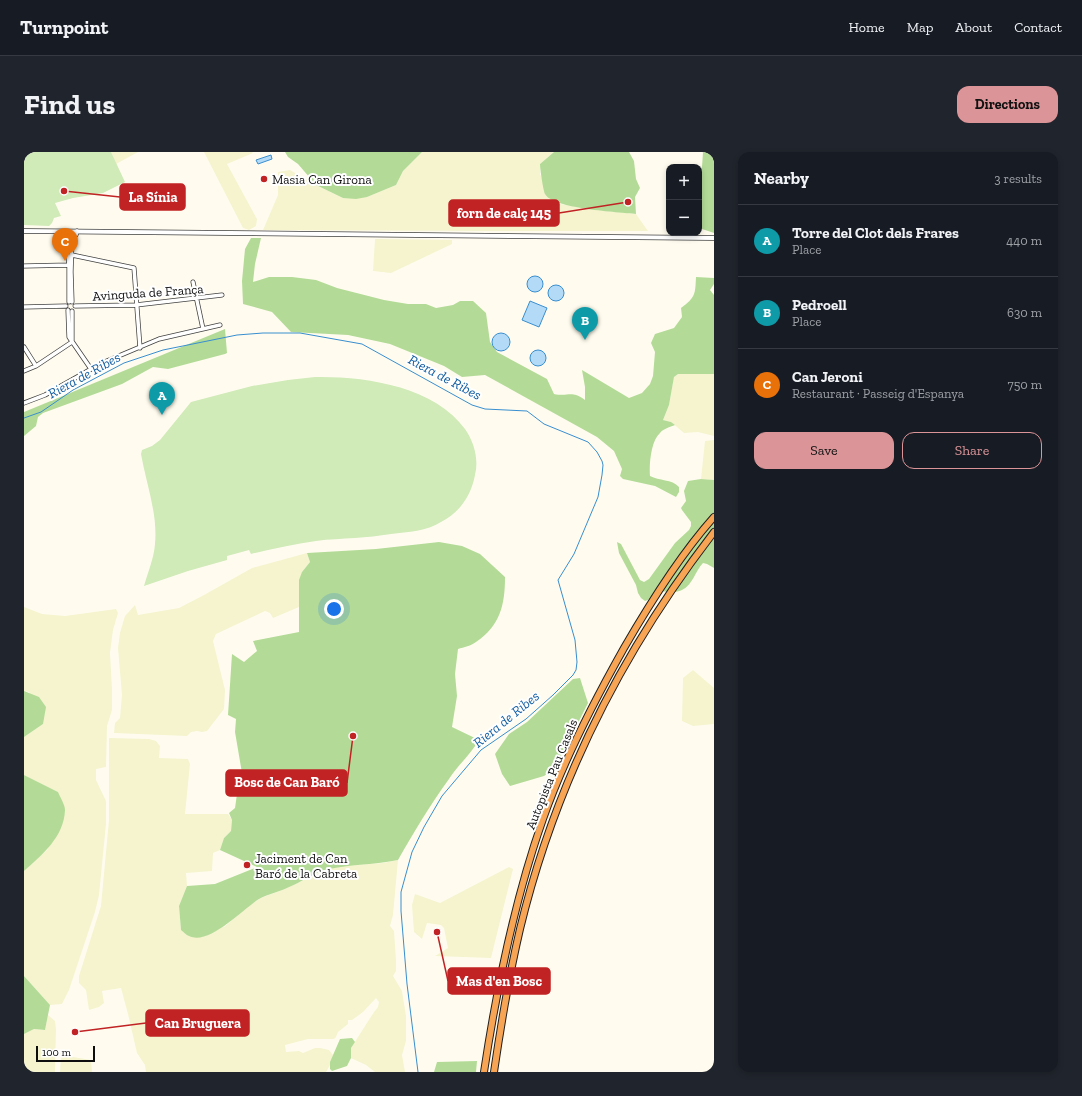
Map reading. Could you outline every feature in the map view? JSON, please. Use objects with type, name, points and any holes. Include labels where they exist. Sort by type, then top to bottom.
[{"type":"highway","name":"Autopista Pau Casals","points":[[484,1072],[499,982],[512,924],[534,845],[556,786],[586,717],[639,622],[679,562],[713,518]]},
{"type":"highway","name":"Autopista Pau Casals","points":[[494,1072],[502,1016],[520,929],[543,849],[565,789],[595,722],[629,657],[664,600],[714,532]]},
{"type":"street","points":[[24,231],[714,238]]},
{"type":"street","points":[[66,238],[72,238],[76,235],[77,231]]},
{"type":"street","points":[[60,232],[66,238],[70,265],[70,302],[68,309],[72,342],[91,369]]},
{"type":"street","points":[[70,265],[72,255],[72,238]]},
{"type":"street","points":[[72,255],[134,268],[140,348]]},
{"type":"street","points":[[24,266],[70,265]]},
{"type":"street","points":[[193,282],[203,328]]},
{"type":"street","name":"Avinguda de França","points":[[75,306],[136,305],[222,295]]},
{"type":"street","points":[[24,307],[68,309],[75,306],[70,302]]},
{"type":"street","points":[[24,403],[45,395],[102,363],[159,339],[203,328],[220,326]]},
{"type":"street","points":[[24,371],[36,366],[72,342]]},
{"type":"street","points":[[24,347],[36,366]]},
{"type":"green space","points":[[24,152],[111,152],[125,182],[103,193],[73,198],[55,203],[61,216],[54,218],[49,226],[24,225]]},
{"type":"green space","points":[[111,152],[138,152],[116,164]]},
{"type":"green space","points":[[204,152],[253,153],[227,164],[257,219],[256,226],[249,230],[243,228]]},
{"type":"green space","points":[[285,152],[422,152],[403,171],[396,185],[367,197],[356,199],[343,198],[316,185],[298,164],[288,157]]},
{"type":"green space","points":[[422,152],[554,152],[540,164],[540,174],[546,194],[555,203],[589,209],[636,214],[648,231],[263,230],[278,195],[278,172],[290,170],[343,198],[367,197],[396,185],[403,171]]},
{"type":"green space","points":[[554,152],[629,152],[634,161],[636,179],[640,188],[635,197],[636,214],[587,209],[560,203],[551,199],[545,194],[544,191],[540,164]]},
{"type":"green space","points":[[703,152],[714,152],[714,233],[702,229]]},
{"type":"green space","points":[[251,238],[261,238],[255,264],[253,282],[269,277],[292,277],[316,280],[337,288],[384,300],[408,304],[426,304],[436,308],[453,305],[460,301],[473,301],[486,313],[490,342],[497,352],[547,379],[554,394],[573,394],[585,400],[585,387],[582,370],[629,398],[642,393],[650,384],[653,376],[655,352],[651,343],[655,334],[674,328],[682,317],[681,308],[690,301],[694,295],[696,277],[714,278],[714,284],[710,290],[714,295],[714,374],[678,374],[674,377],[669,405],[663,420],[671,422],[675,425],[660,433],[654,441],[651,453],[650,476],[676,484],[679,487],[679,492],[676,497],[655,486],[623,479],[620,476],[622,469],[614,451],[597,437],[485,375],[462,377],[444,366],[390,344],[348,335],[291,332],[272,312],[243,304],[242,281],[245,249]]},
{"type":"green space","points":[[375,239],[452,240],[452,244],[391,273],[373,271]]},
{"type":"green space","points":[[225,329],[227,353],[168,369],[153,367],[122,384],[43,413],[38,417],[36,426],[24,436],[24,412]]},
{"type":"green space","points":[[678,374],[714,374],[714,436],[698,432],[684,433],[671,422],[663,420],[669,405],[674,377]]},
{"type":"green space","points":[[315,377],[355,379],[397,386],[417,393],[452,414],[468,434],[476,457],[476,469],[473,483],[464,503],[448,518],[436,525],[424,529],[411,532],[316,541],[251,554],[249,550],[227,556],[227,560],[144,586],[151,565],[155,544],[155,521],[141,454],[142,450],[152,446],[160,440],[191,402],[252,386]]},
{"type":"green space","points":[[714,440],[714,480],[701,479],[705,441]]},
{"type":"green space","points":[[701,479],[714,480],[714,568],[703,563],[686,588],[678,592],[656,593],[645,601],[638,593],[636,585],[619,553],[617,542],[621,544],[640,580],[644,582],[649,579],[675,543],[689,530],[691,522],[681,508],[686,501],[684,491],[688,481]]},
{"type":"green space","points":[[439,542],[462,546],[480,554],[505,577],[504,597],[500,614],[496,622],[484,636],[476,642],[458,649],[455,674],[457,696],[452,727],[479,740],[476,745],[435,799],[398,860],[324,870],[292,886],[259,899],[226,925],[206,936],[197,938],[187,935],[181,930],[179,906],[187,886],[215,884],[257,867],[220,850],[224,838],[231,831],[232,820],[229,813],[235,808],[239,780],[243,779],[235,732],[236,719],[228,715],[232,654],[244,662],[257,651],[253,641],[299,632],[299,580],[302,572],[310,562],[307,553],[376,549]]},
{"type":"green space","points":[[307,553],[310,562],[302,572],[299,607],[273,618],[270,613],[265,611],[216,634],[213,641],[225,690],[224,709],[207,731],[191,732],[187,736],[114,733],[115,723],[120,718],[122,695],[118,648],[120,633],[125,616],[135,605],[138,615],[179,608],[252,568]]},
{"type":"green space","points":[[24,607],[42,614],[65,616],[116,609],[118,613],[113,630],[110,653],[112,710],[107,726],[106,767],[96,769],[96,780],[106,801],[106,824],[99,895],[95,912],[69,990],[62,1004],[50,1005],[24,976],[24,871],[48,849],[58,792],[24,775],[24,737],[43,724],[29,692],[24,691]]},
{"type":"green space","points":[[693,670],[714,688],[714,724],[693,726],[682,721],[683,678]]},
{"type":"green space","points":[[580,678],[588,703],[556,767],[544,776],[510,786],[502,774],[495,754],[509,734],[527,722],[573,679]]},
{"type":"green space","points":[[24,691],[39,697],[46,707],[43,724],[24,737]]},
{"type":"green space","points":[[109,738],[149,739],[156,741],[160,746],[159,758],[188,759],[190,764],[185,814],[228,814],[232,820],[231,831],[224,838],[220,850],[213,853],[212,871],[186,873],[187,886],[179,906],[181,930],[224,927],[250,905],[261,898],[287,888],[327,869],[398,860],[393,915],[390,926],[394,931],[396,960],[396,971],[393,976],[402,991],[406,1016],[406,1041],[402,1055],[405,1072],[375,1072],[366,1065],[351,1058],[351,1048],[378,1007],[379,1002],[376,998],[363,1012],[352,1020],[348,1020],[348,1024],[338,1032],[334,1039],[308,1039],[285,1045],[286,1052],[299,1051],[303,1053],[315,1048],[329,1050],[333,1055],[326,1072],[146,1072],[145,1065],[137,1053],[121,988],[102,991],[104,1003],[99,1007],[89,1010],[86,990],[79,983],[79,976],[101,906],[109,820]]},
{"type":"green space","points":[[24,775],[58,792],[65,810],[61,829],[51,845],[24,871]]},
{"type":"green space","points":[[509,867],[513,869],[491,958],[435,956],[448,948],[444,928],[441,925],[427,923],[422,939],[414,932],[412,905],[415,894],[440,903]]},
{"type":"green space","points":[[24,976],[50,1005],[45,1030],[34,1029],[24,1034]]},
{"type":"green space","points":[[48,1015],[55,1021],[56,1029],[55,1072],[24,1072],[24,1034],[34,1029],[45,1030]]},
{"type":"green space","points":[[352,1038],[355,1042],[351,1048],[351,1058],[347,1066],[332,1071],[330,1069],[330,1062],[340,1039]]},
{"type":"green space","points":[[61,1055],[91,1060],[92,1072],[60,1072]]},
{"type":"green space","points":[[477,1061],[476,1072],[434,1072],[437,1062]]},
{"type":"water","points":[[271,155],[272,159],[258,164],[256,160]]},
{"type":"water","points":[[535,276],[542,281],[543,284],[538,291],[535,292],[528,287],[527,284],[532,277]]},
{"type":"water","points":[[556,285],[562,287],[564,293],[562,299],[556,301],[550,299],[548,293],[550,287]]},
{"type":"water","points":[[530,301],[547,308],[539,327],[522,320]]},
{"type":"water","points":[[501,333],[507,336],[510,342],[507,348],[501,351],[495,348],[492,342],[495,336]]},
{"type":"water","points":[[535,350],[541,350],[546,355],[544,364],[541,366],[535,366],[530,361],[530,355]]},
{"type":"waterway","name":"Riera de Ribes","points":[[24,418],[41,412],[73,390],[124,363],[163,350],[237,335],[300,333],[362,344],[472,405],[485,409],[527,411],[544,424],[588,442],[597,452],[603,465],[598,497],[574,554],[558,580],[575,640],[577,662],[576,670],[553,695],[526,719],[481,750],[442,796],[424,827],[412,852],[401,892],[401,911],[407,984],[418,1072]]},
{"type":"place","name":"Masia Can Girona","points":[[264,179]]},
{"type":"place","name":"La Sínia","points":[[64,191]]},
{"type":"place","name":"forn de calç 145","points":[[628,202]]},
{"type":"place","name":"Can Jeroni","points":[[65,261]]},
{"type":"place","name":"Pedroell","points":[[585,340]]},
{"type":"place","name":"Torre del Clot dels Frares","points":[[162,415]]},
{"type":"place","name":"Bosc de Can Baró","points":[[353,736]]},
{"type":"place","name":"Jaciment de Can Baró de la Cabreta","points":[[247,865]]},
{"type":"place","name":"Mas d'en Bosc","points":[[437,932]]},
{"type":"place","name":"Can Bruguera","points":[[75,1032]]}]
